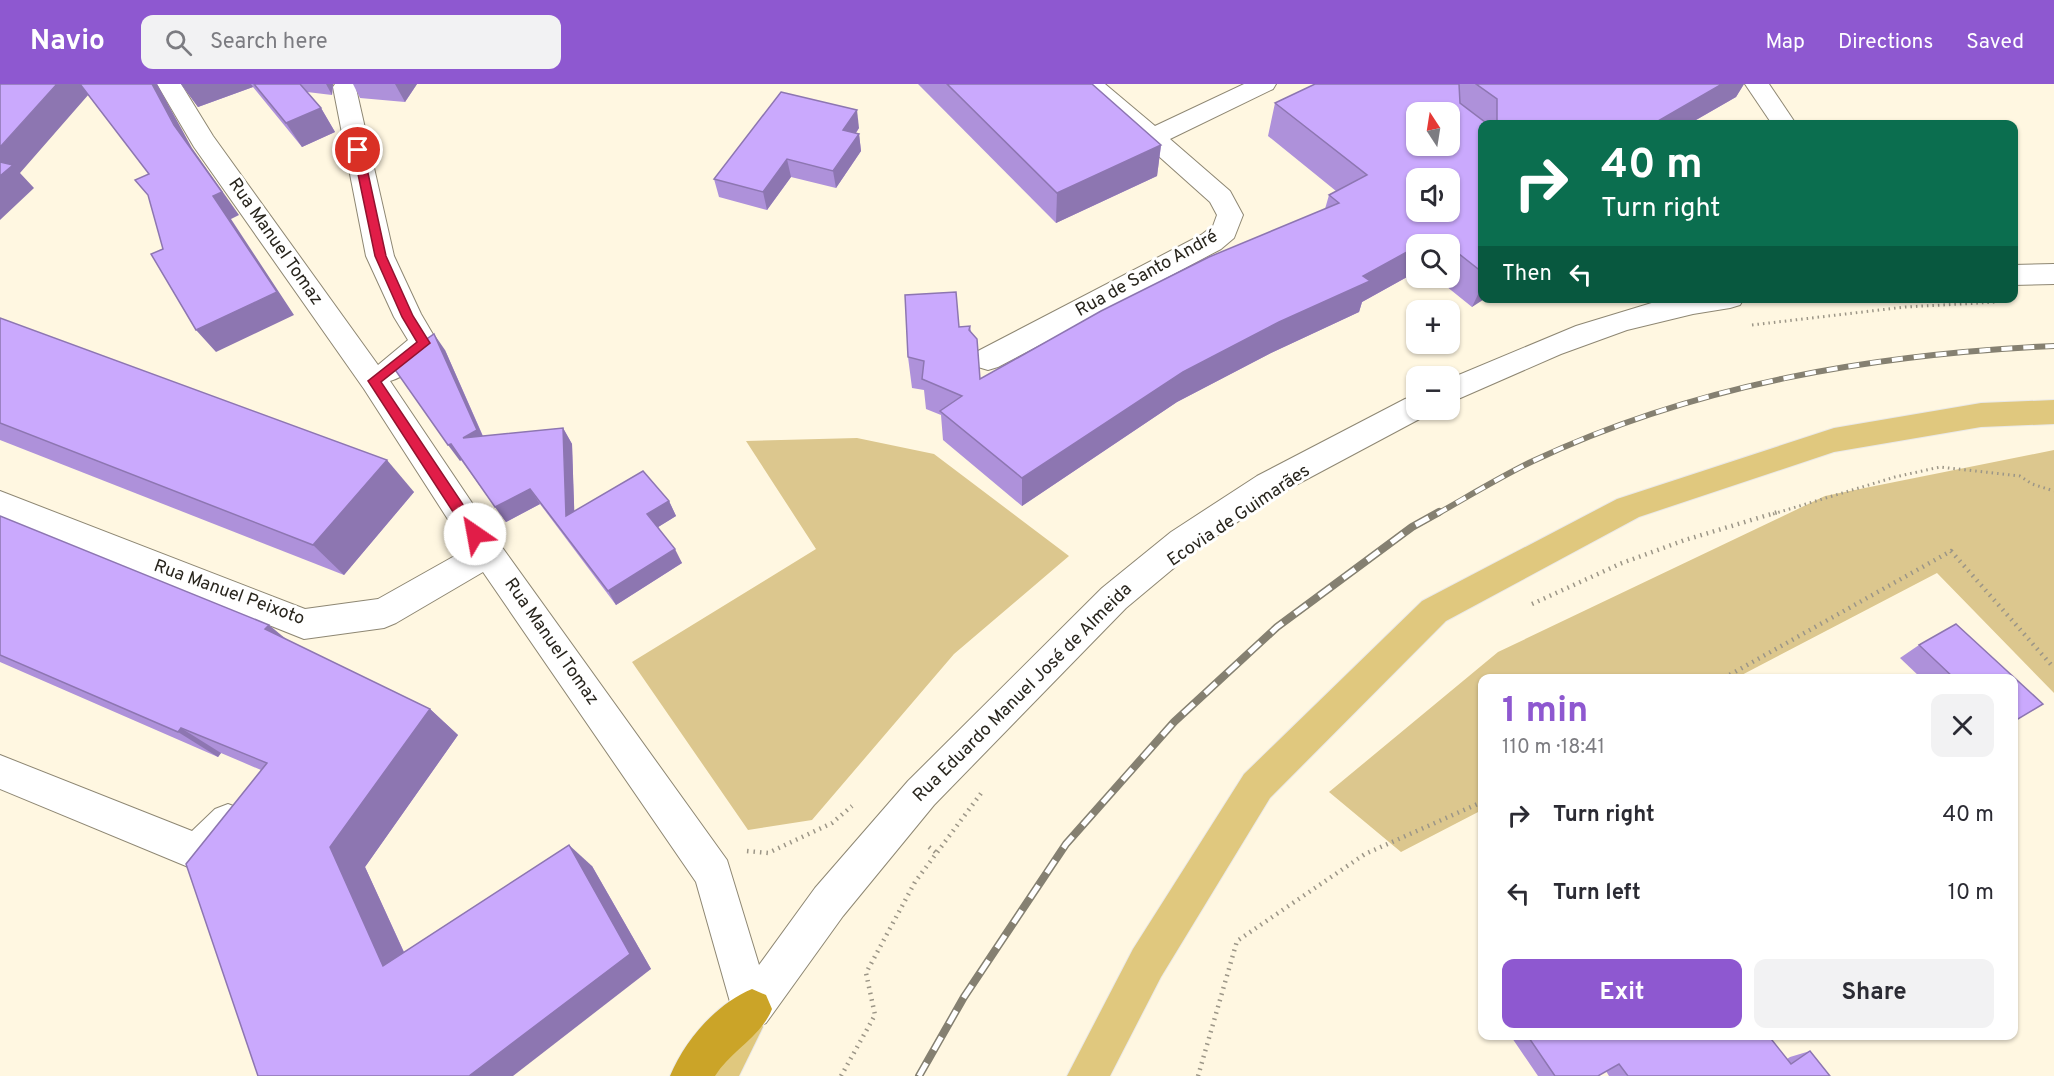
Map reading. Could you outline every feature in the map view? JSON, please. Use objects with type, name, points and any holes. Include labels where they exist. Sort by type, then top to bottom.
[{"type":"highway","points":[[691,1076],[708,1049],[752,1009]]},
{"type":"main road","points":[[1088,1076],[1147,963],[1257,786],[1434,611],[1628,508],[1833,440],[1981,415],[2054,412]]},
{"type":"main road","points":[[717,1076],[752,1009]]},
{"type":"main road","points":[[741,1076],[752,1009]]},
{"type":"street","name":"Rua Manuel Tomaz","points":[[169,84],[203,141],[374,381],[488,553],[713,873],[752,1009]]},
{"type":"street","name":"Rua de Santo André","points":[[988,359],[1211,242],[1225,231],[1230,215],[1221,197],[1090,84]]},
{"type":"street","points":[[1151,138],[1264,84]]},
{"type":"street","points":[[1757,84],[1781,120]]},
{"type":"street","points":[[345,87],[380,256],[408,317],[424,343],[374,381]]},
{"type":"street","points":[[2018,274],[2054,274]]},
{"type":"street","points":[[1460,387],[1567,339],[1622,320],[1683,303]]},
{"type":"street","name":"Rua Eduardo Manuel José de Almeida","points":[[752,1009],[829,903],[921,793],[1114,598],[1182,542],[1268,485],[1406,412]]},
{"type":"street","name":"Rua Manuel Peixoto","points":[[0,504],[304,624],[384,613],[488,553]]},
{"type":"street","points":[[0,772],[198,852],[253,797]]},
{"type":"path","points":[[1746,326],[1905,307],[1987,303]]},
{"type":"path","points":[[1527,607],[1622,563],[1685,540],[1895,477],[1940,467],[2020,476],[2032,484],[2054,491]]},
{"type":"path","points":[[1731,674],[1951,551],[2054,668]]},
{"type":"path","points":[[841,1076],[875,1015],[866,973],[915,882],[951,838],[983,791]]},
{"type":"path","points":[[768,853],[832,823],[859,799]]},
{"type":"path","points":[[1198,1076],[1238,941],[1365,854],[1478,804]]},
{"type":"shaded area","points":[[857,438],[934,454],[1069,556],[954,654],[812,820],[748,830],[632,662],[816,549],[746,441]]},
{"type":"shaded area","points":[[2054,450],[2054,693],[1937,573],[1744,674],[1478,674],[1478,812],[1401,852],[1329,792],[1498,652],[1825,496]]},
{"type":"building","points":[[0,84],[57,84],[0,147]]},
{"type":"building","points":[[80,84],[152,84],[174,125],[222,192],[213,196],[277,292],[196,330],[151,254],[163,249],[148,195],[135,180],[149,174]]},
{"type":"building","points":[[254,84],[300,84],[321,108],[286,123]]},
{"type":"building","points":[[947,84],[1092,84],[1161,145],[1057,193]]},
{"type":"building","points":[[1315,84],[1459,84],[1460,102],[1406,102],[1406,156],[1460,156],[1460,103],[1482,120],[1478,120],[1478,269],[1460,255],[1460,234],[1406,234],[1406,252],[1363,276],[1370,281],[1279,322],[1183,372],[1022,478],[940,411],[962,396],[922,379],[924,361],[908,357],[905,295],[956,292],[959,327],[970,326],[969,330],[977,339],[980,379],[1101,311],[1209,257],[1339,203],[1329,195],[1367,175],[1275,103]]},
{"type":"building","points":[[1476,84],[1722,84],[1660,120],[1497,120],[1497,99]]},
{"type":"building","points":[[781,92],[857,110],[843,130],[859,134],[833,171],[787,159],[763,192],[714,179]]},
{"type":"building","points":[[0,162],[13,165],[0,176]]},
{"type":"building","points":[[0,318],[387,460],[313,545],[0,423]]},
{"type":"building","points":[[434,334],[477,430],[463,438],[563,428],[566,516],[643,471],[669,501],[647,514],[675,549],[608,591],[530,489],[495,507],[391,364]]},
{"type":"building","points":[[0,516],[269,625],[265,629],[430,709],[330,847],[383,966],[569,845],[630,954],[469,1076],[258,1076],[186,864],[267,763],[181,728],[178,732],[0,655]]},
{"type":"building","points":[[1956,624],[2010,674],[1950,674],[1919,645]]},
{"type":"building","points":[[2018,681],[2043,704],[2018,719]]},
{"type":"building","points":[[1530,1040],[1772,1040],[1791,1064],[1810,1051],[1830,1076],[1628,1076],[1619,1064],[1598,1076],[1555,1076]]},
{"type":"railway","points":[[1437,514],[1521,467],[1595,434],[1722,393],[1853,366],[1987,350],[2054,346]]},
{"type":"railway","points":[[919,1076],[964,997],[1066,844],[1174,722],[1277,627],[1412,527],[1439,512]]},
{"type":"route","points":[[358,150],[380,256],[408,317],[424,343],[374,381],[475,534]]}]
